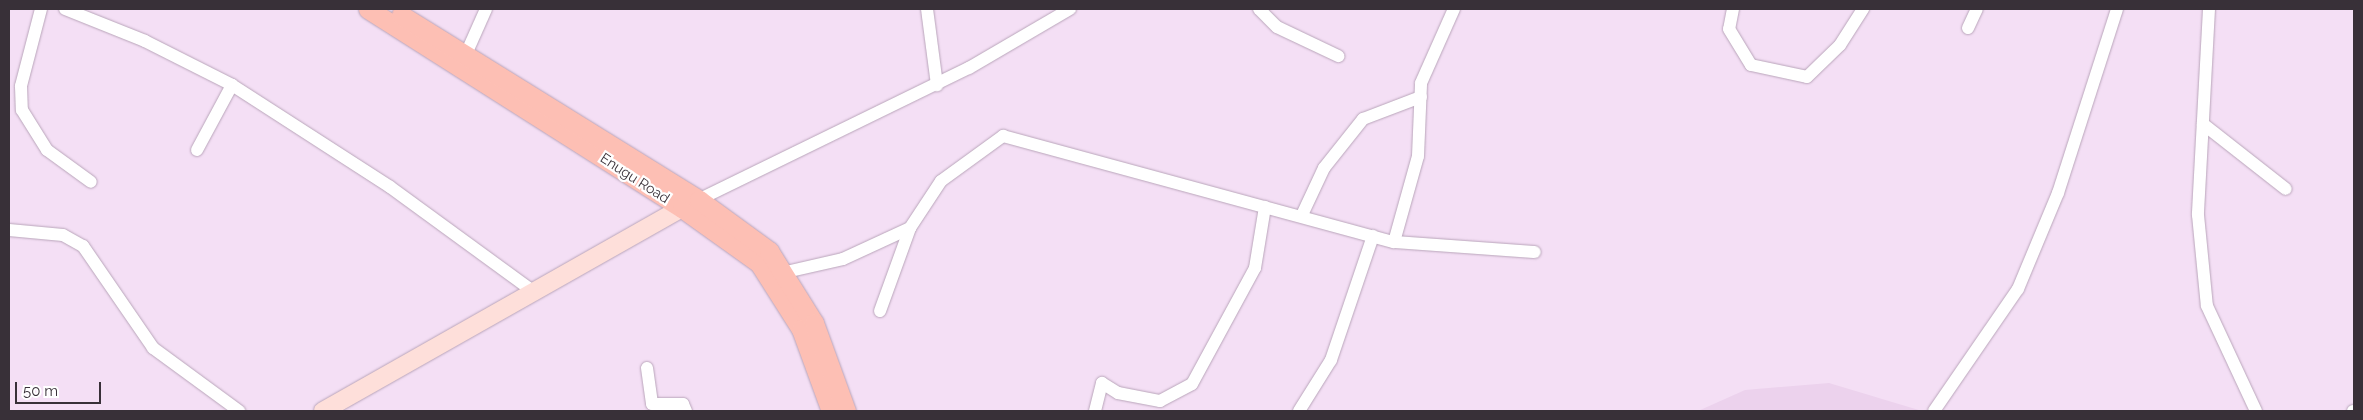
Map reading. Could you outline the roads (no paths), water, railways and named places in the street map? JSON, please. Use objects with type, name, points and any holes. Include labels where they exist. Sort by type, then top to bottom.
[{"type":"main road","name":"Enugu Road","points":[[368,9],[682,208],[767,271],[801,328],[831,411]]},
{"type":"main road","points":[[391,9],[699,200],[769,251],[786,272],[814,323],[846,411]]},
{"type":"street","points":[[41,9],[22,86],[22,110],[47,150],[90,182]]},
{"type":"street","points":[[65,9],[144,41],[232,85],[390,187],[534,292]]},
{"type":"street","points":[[466,54],[486,9]]},
{"type":"street","points":[[927,9],[937,85]]},
{"type":"street","points":[[323,411],[682,208],[937,85],[1070,9]]},
{"type":"street","points":[[1259,9],[1277,27],[1338,56]]},
{"type":"street","points":[[1394,242],[1418,156],[1421,83],[1454,9]]},
{"type":"street","points":[[1732,9],[1729,29],[1751,65],[1807,77],[1840,45],[1863,9]]},
{"type":"street","points":[[1968,28],[1977,9]]},
{"type":"street","points":[[1934,411],[2018,289],[2058,193],[2118,9]]},
{"type":"street","points":[[2209,9],[2198,215],[2207,306],[2256,411]]},
{"type":"street","points":[[197,150],[232,85]]},
{"type":"street","points":[[1302,215],[1324,168],[1362,119],[1421,97]]},
{"type":"street","points":[[2203,124],[2286,189]]},
{"type":"street","points":[[880,311],[910,228],[942,181],[1003,136],[1265,207],[1302,215],[1394,242],[1535,252]]},
{"type":"street","points":[[1095,411],[1102,383],[1118,393],[1160,401],[1192,384],[1255,268],[1265,207]]},
{"type":"street","points":[[786,272],[844,259],[910,228]]},
{"type":"street","points":[[9,230],[63,235],[83,246],[154,348],[239,411]]},
{"type":"street","points":[[1299,411],[1330,360],[1373,236]]},
{"type":"street","points":[[647,368],[652,404],[683,404],[686,411]]}]
